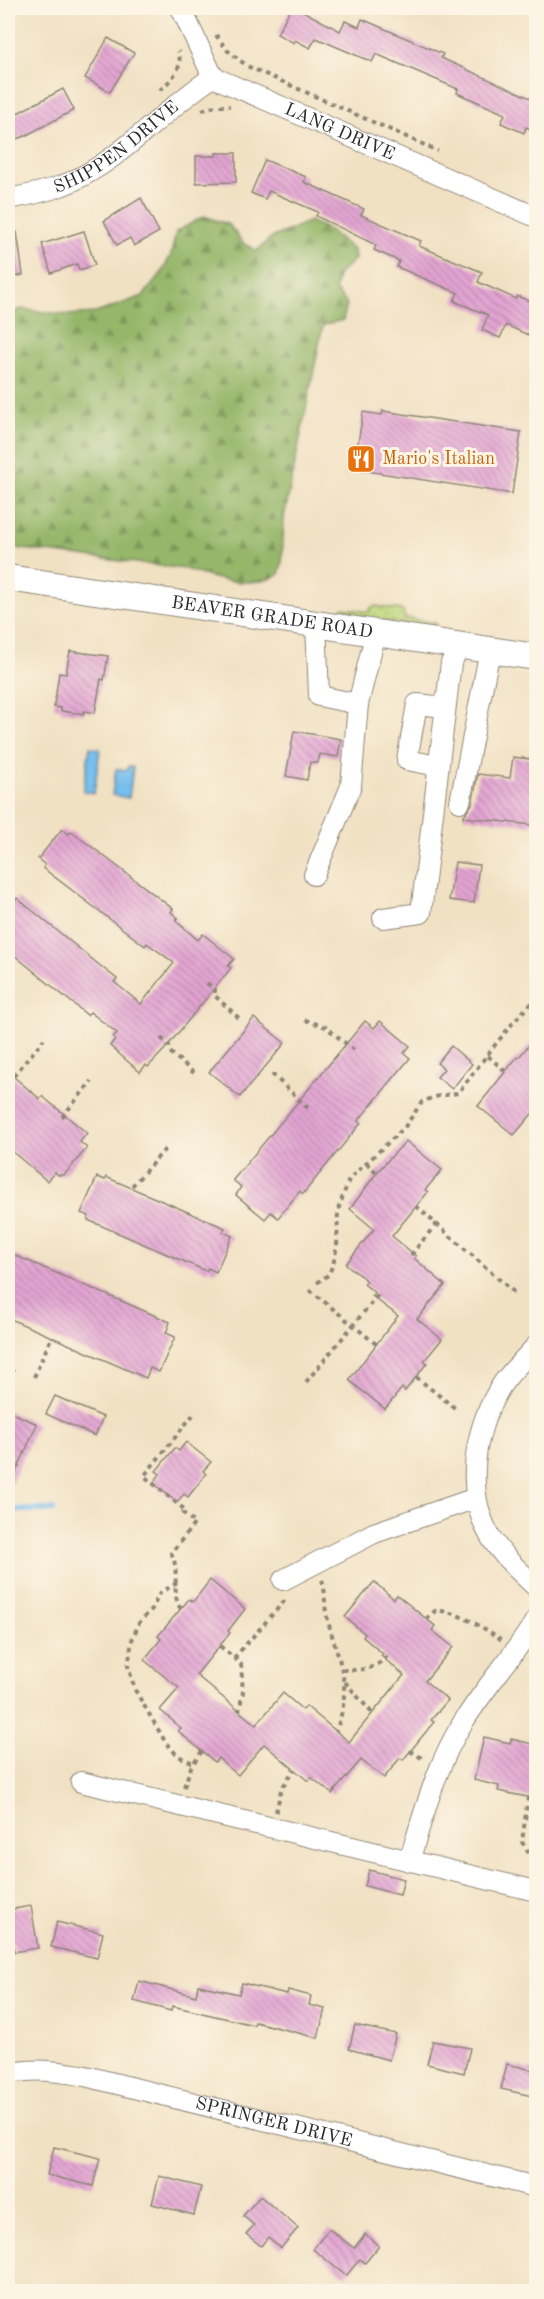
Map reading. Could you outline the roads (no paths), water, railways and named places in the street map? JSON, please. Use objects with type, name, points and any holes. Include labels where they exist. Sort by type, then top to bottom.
[{"type":"main road","name":"BEAVER GRADE ROAD","points":[[8,578],[537,657]]},
{"type":"street","points":[[181,8],[213,77]]},
{"type":"street","name":"SHIPPEN DRIVE","points":[[8,199],[61,186],[84,174],[106,160],[177,102],[213,77]]},
{"type":"street","name":"LANG DRIVE","points":[[213,77],[537,217]]},
{"type":"street","points":[[316,623],[319,696],[358,704]]},
{"type":"street","points":[[314,875],[351,786],[358,704],[376,632]]},
{"type":"street","points":[[383,918],[421,913],[451,663],[461,645]]},
{"type":"street","points":[[460,802],[490,650]]},
{"type":"street","points":[[438,766],[407,760],[417,704],[445,707]]},
{"type":"street","points":[[537,1346],[504,1382],[491,1405],[479,1438],[475,1460],[476,1498],[491,1538],[505,1556],[537,1587]]},
{"type":"street","points":[[286,1588],[315,1563],[389,1527],[476,1498]]},
{"type":"street","points":[[409,1861],[438,1771],[448,1748],[476,1702],[537,1620]]},
{"type":"street","points":[[81,1782],[532,1890]]},
{"type":"street","name":"SPRINGER DRIVE","points":[[8,2074],[28,2070],[48,2070],[81,2075],[537,2187]]},
{"type":"water","points":[[90,747],[100,749],[94,793],[83,791]]},
{"type":"water","points":[[128,766],[133,767],[129,798],[112,795],[116,769],[127,770]]},
{"type":"waterway","points":[[8,1510],[53,1510]]},
{"type":"place","name":"Mario's Italian","points":[[361,459]]}]
